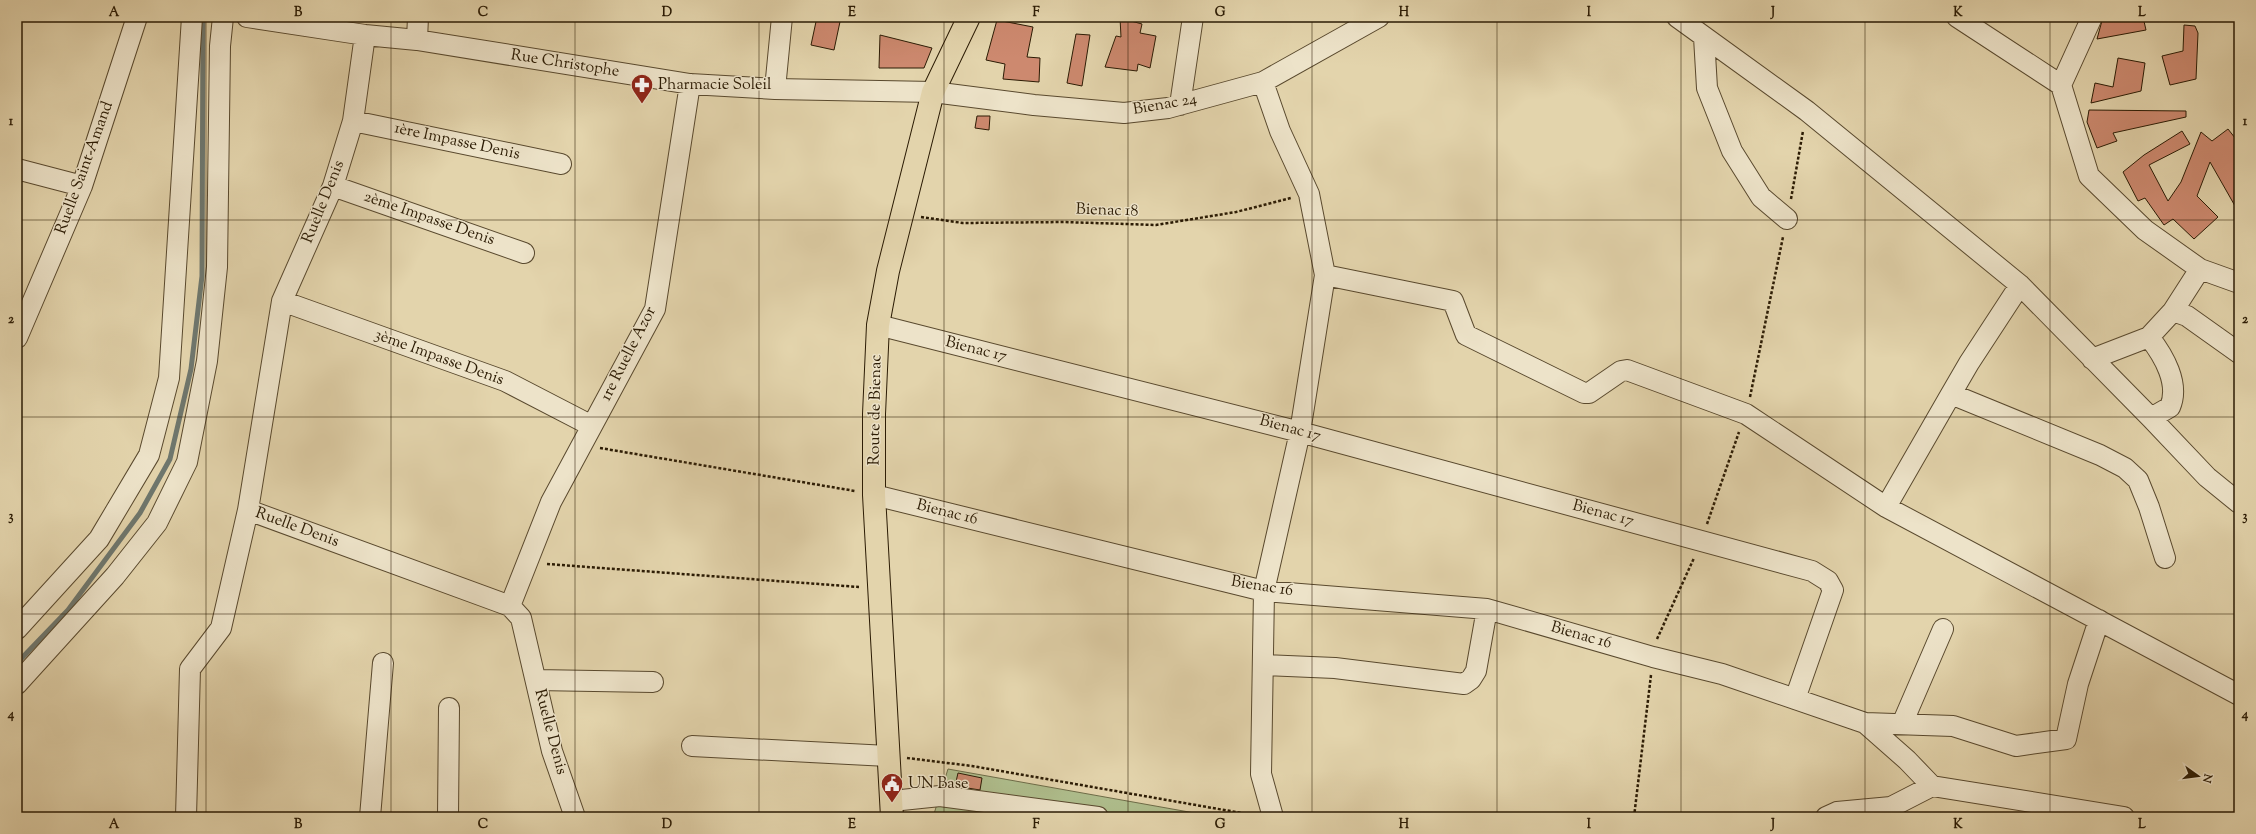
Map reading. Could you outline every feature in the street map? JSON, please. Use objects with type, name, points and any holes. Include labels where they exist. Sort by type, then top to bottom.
[{"type":"main road","name":"Route de Bienac","points":[[892,809],[874,495],[874,414],[878,325],[901,214],[933,92],[968,17]]},
{"type":"street","name":"Ruelle Saint-Amand","points":[[18,330],[82,186],[137,17]]},
{"type":"street","points":[[17,629],[99,539],[149,455],[169,378],[192,17]]},
{"type":"street","points":[[17,684],[115,576],[157,523],[187,462],[207,360],[216,267],[220,46],[223,17]]},
{"type":"street","name":"Rue Christophe","points":[[247,17],[365,35],[417,40],[690,84],[775,89],[933,92]]},
{"type":"street","points":[[417,40],[418,17]]},
{"type":"street","points":[[775,89],[782,17]]},
{"type":"street","points":[[1180,105],[1193,17]]},
{"type":"street","name":"Bienac 24","points":[[933,92],[1034,105],[1124,113],[1168,108],[1263,82],[1284,68],[1379,17]]},
{"type":"street","points":[[1677,17],[1807,111],[2020,285],[2207,477],[2239,503]]},
{"type":"street","points":[[1957,17],[2061,85],[2089,176],[2145,230],[2200,269],[2239,283]]},
{"type":"street","points":[[2061,85],[2092,17]]},
{"type":"street","name":"Ruelle Denis","points":[[365,35],[353,121],[334,186],[282,301],[248,510],[510,606],[521,618],[552,751],[575,817]]},
{"type":"street","points":[[1704,36],[1707,88],[1732,151],[1761,197],[1787,219]]},
{"type":"street","points":[[1263,82],[1280,131],[1309,194],[1325,275],[1300,432],[1264,591],[1262,774],[1266,816]]},
{"type":"street","name":"1re Ruelle Azor","points":[[510,606],[551,502],[655,309],[690,84]]},
{"type":"street","name":"1ère Impasse Denis","points":[[353,121],[561,164]]},
{"type":"street","points":[[17,169],[82,186]]},
{"type":"street","name":"2ème Impasse Denis","points":[[334,186],[524,252]]},
{"type":"street","points":[[2092,359],[2149,337],[2173,311],[2200,269]]},
{"type":"street","points":[[1325,275],[1453,301],[1466,335],[1584,393],[1589,393],[1621,371],[1627,370],[1746,414],[1886,507],[2239,695]]},
{"type":"street","points":[[1886,507],[1969,363],[2020,285]]},
{"type":"street","name":"3ème Impasse Denis","points":[[282,301],[505,381],[592,426]]},
{"type":"street","points":[[2173,311],[2187,316],[2239,352]]},
{"type":"street","name":"Bienac 17","points":[[878,325],[1300,432],[1812,571],[1828,581],[1833,590],[1832,599],[1795,699]]},
{"type":"street","points":[[2149,337],[2157,347],[2169,371],[2174,391],[2170,407],[2151,418]]},
{"type":"street","points":[[1951,394],[2100,455],[2125,468],[2138,480],[2149,507],[2165,558]]},
{"type":"street","name":"Bienac 16","points":[[874,495],[1264,591],[1487,609],[1653,657],[1722,674],[1865,723]]},
{"type":"street","points":[[186,817],[190,669],[221,628],[248,510]]},
{"type":"street","points":[[1263,665],[1335,668],[1464,684],[1471,679],[1476,671],[1487,609]]},
{"type":"street","points":[[1865,723],[1953,726],[2016,746],[2066,739],[2078,684],[2098,620]]},
{"type":"street","points":[[1902,724],[1943,629]]},
{"type":"street","points":[[370,817],[383,663]]},
{"type":"street","points":[[536,680],[653,682]]},
{"type":"street","points":[[448,817],[449,708]]},
{"type":"street","points":[[1865,723],[1907,760],[1932,786]]},
{"type":"street","points":[[692,746],[888,756]]},
{"type":"street","points":[[1826,817],[1837,812],[1891,807],[1932,786],[2124,817]]},
{"type":"street","points":[[892,809],[940,796],[1098,817]]},
{"type":"path","points":[[1634,817],[1653,657],[1658,635],[1701,541],[1746,414],[1769,313],[1807,111]]},
{"type":"path","name":"Bienac 18","points":[[901,214],[963,224],[1064,222],[1156,225],[1236,212],[1309,194]]},
{"type":"path","points":[[582,445],[874,495]]},
{"type":"path","points":[[527,562],[880,589]]},
{"type":"path","points":[[888,756],[972,766],[1266,816]]},
{"type":"green space","points":[[948,769],[1217,817],[933,817]]},
{"type":"building","points":[[817,17],[841,17],[834,50],[811,45]]},
{"type":"building","points":[[2103,17],[2143,17],[2146,30],[2097,39]]},
{"type":"building","points":[[1120,18],[1142,24],[1140,33],[1156,36],[1150,68],[1138,64],[1137,71],[1105,67],[1116,36],[1121,37]]},
{"type":"building","points":[[997,20],[1033,27],[1027,57],[1040,58],[1039,82],[1003,79],[1005,64],[986,60]]},
{"type":"building","points":[[2184,25],[2195,26],[2198,33],[2196,79],[2170,85],[2162,56],[2183,51]]},
{"type":"building","points":[[1076,34],[1090,35],[1082,86],[1067,83]]},
{"type":"building","points":[[880,35],[932,48],[924,68],[879,68]]},
{"type":"building","points":[[2118,58],[2145,63],[2141,91],[2091,103],[2095,83],[2113,87]]},
{"type":"building","points":[[2089,110],[2186,111],[2186,117],[2113,133],[2117,141],[2097,148],[2087,122]]},
{"type":"building","points":[[977,116],[990,116],[989,130],[975,128]]},
{"type":"building","points":[[2228,129],[2239,143],[2239,213],[2210,162],[2197,196],[2218,217],[2194,239],[2173,219],[2164,225],[2145,198],[2138,201],[2123,172],[2144,155],[2182,131],[2190,144],[2149,165],[2168,201],[2181,182],[2201,132],[2212,141]]},
{"type":"building","points":[[958,773],[982,778],[980,790],[955,786]]},
{"type":"waterway","points":[[17,663],[68,610],[140,513],[170,459],[191,369],[202,276],[203,17]]},
{"type":"place","name":"Pharmacie Soleil","points":[[642,104]]},
{"type":"place","name":"UN Base","points":[[892,804]]}]
